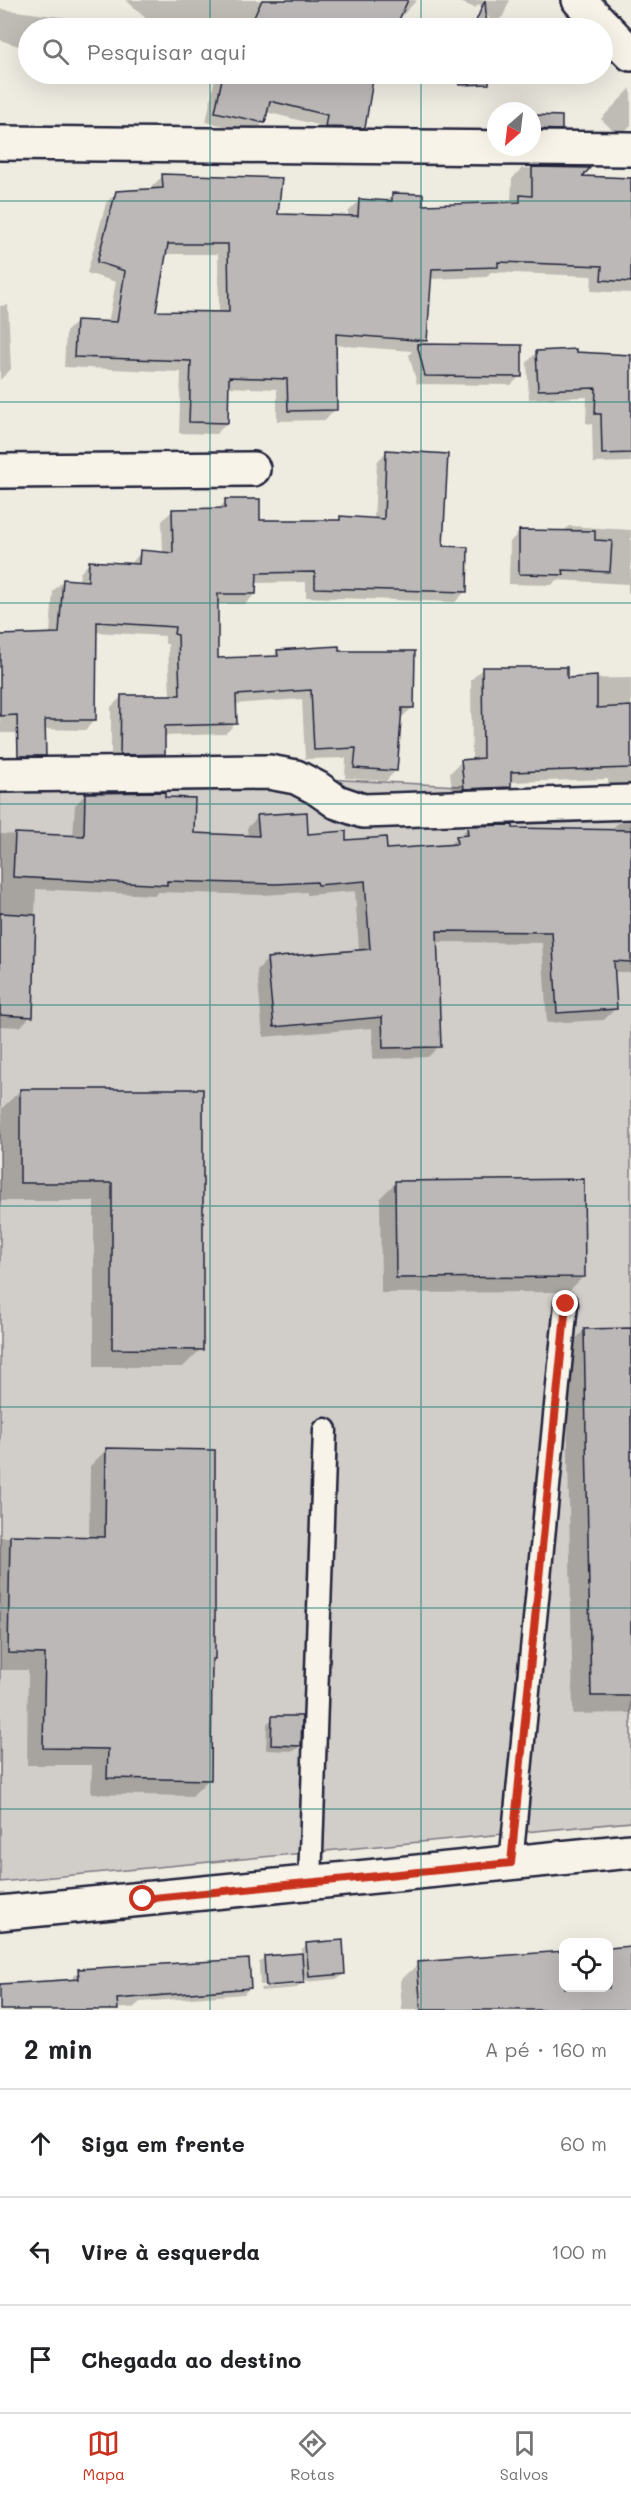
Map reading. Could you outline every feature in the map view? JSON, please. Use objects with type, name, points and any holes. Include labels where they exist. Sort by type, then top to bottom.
[{"type":"street","points":[[579,0],[596,18]]},
{"type":"street","points":[[613,35],[631,54]]},
{"type":"street","points":[[0,143],[631,149]]},
{"type":"street","points":[[0,471],[253,469]]},
{"type":"street","points":[[0,775],[269,772],[296,777],[337,802],[363,811],[631,802]]},
{"type":"street","points":[[0,1913],[631,1851]]},
{"type":"lane","points":[[511,1863],[566,1304]]},
{"type":"lane","points":[[310,1882],[325,1430]]},
{"type":"shaded area","points":[[0,762],[631,795],[631,1822],[0,1882]]},
{"type":"building","points":[[262,0],[408,0],[400,18],[254,18]]},
{"type":"building","points":[[485,0],[486,18],[477,18]]},
{"type":"building","points":[[221,84],[372,84],[365,128],[325,127],[327,115],[270,101],[265,123],[215,112]]},
{"type":"building","points":[[541,115],[562,116],[562,130],[541,129]]},
{"type":"building","points":[[532,167],[590,168],[583,176],[631,178],[631,282],[601,280],[602,266],[498,262],[498,267],[432,269],[427,341],[336,334],[337,410],[288,411],[287,379],[229,377],[228,423],[189,422],[191,361],[74,357],[76,320],[117,322],[125,271],[97,262],[116,191],[163,188],[162,174],[282,178],[278,214],[358,216],[359,199],[392,201],[392,193],[423,194],[423,205],[520,202],[520,195],[532,196]],"holes":[[[168,244],[228,244],[229,312],[156,311]]]},
{"type":"building","points":[[417,344],[522,345],[522,377],[425,376]]},
{"type":"building","points":[[576,349],[576,352],[631,355],[631,453],[602,454],[601,414],[595,414],[596,388],[538,390],[536,351]]},
{"type":"building","points":[[386,450],[448,454],[443,546],[468,547],[467,592],[315,588],[315,572],[257,573],[256,594],[218,594],[218,658],[278,656],[277,650],[339,646],[339,651],[415,651],[414,708],[402,708],[397,771],[354,768],[356,748],[314,750],[311,690],[236,695],[237,724],[165,726],[165,754],[120,755],[121,695],[180,695],[178,635],[174,634],[175,627],[97,622],[96,720],[45,720],[46,756],[18,756],[17,715],[0,716],[0,635],[59,633],[63,579],[88,581],[89,561],[139,564],[140,550],[173,553],[172,509],[225,508],[225,499],[260,499],[260,520],[340,520],[340,516],[384,519]]},
{"type":"building","points":[[519,530],[595,531],[595,540],[612,541],[610,572],[563,570],[564,575],[519,574]]},
{"type":"building","points":[[482,667],[567,667],[567,678],[597,676],[597,708],[631,706],[631,768],[511,772],[511,787],[464,789],[461,760],[483,758]]},
{"type":"building","points":[[165,792],[165,797],[195,798],[194,833],[259,836],[257,815],[307,812],[308,834],[346,831],[346,840],[386,837],[387,849],[457,844],[456,836],[468,835],[467,826],[513,825],[513,828],[631,830],[631,962],[614,961],[617,1009],[557,1013],[552,932],[437,931],[441,1047],[383,1048],[382,1017],[274,1027],[267,958],[370,949],[365,881],[318,885],[317,882],[276,884],[167,881],[167,885],[13,877],[15,833],[84,836],[85,793]]},
{"type":"building","points":[[0,913],[36,915],[33,1017],[0,1015]]},
{"type":"building","points":[[20,1089],[203,1089],[203,1350],[112,1349],[112,1183],[20,1183]]},
{"type":"building","points":[[584,1179],[585,1277],[396,1278],[395,1181]]},
{"type":"building","points":[[631,1328],[631,1696],[591,1696],[584,1329]]},
{"type":"building","points":[[106,1448],[215,1450],[215,1659],[212,1659],[211,1780],[107,1778],[108,1749],[43,1748],[45,1654],[8,1653],[10,1535],[105,1537]]},
{"type":"building","points":[[272,1716],[302,1716],[301,1746],[271,1745]]},
{"type":"building","points":[[343,1940],[345,1974],[309,1977],[306,1943]]},
{"type":"building","points":[[631,1946],[631,2010],[421,2010],[417,1962],[559,1951],[559,1992],[613,1992],[613,1948]]},
{"type":"building","points":[[302,1953],[304,1983],[266,1986],[264,1956]]},
{"type":"building","points":[[249,1959],[251,1988],[117,1999],[118,2010],[0,2010],[0,1984],[79,1979],[78,1969]]},
{"type":"route","points":[[143,1899],[511,1863],[566,1304]]}]
